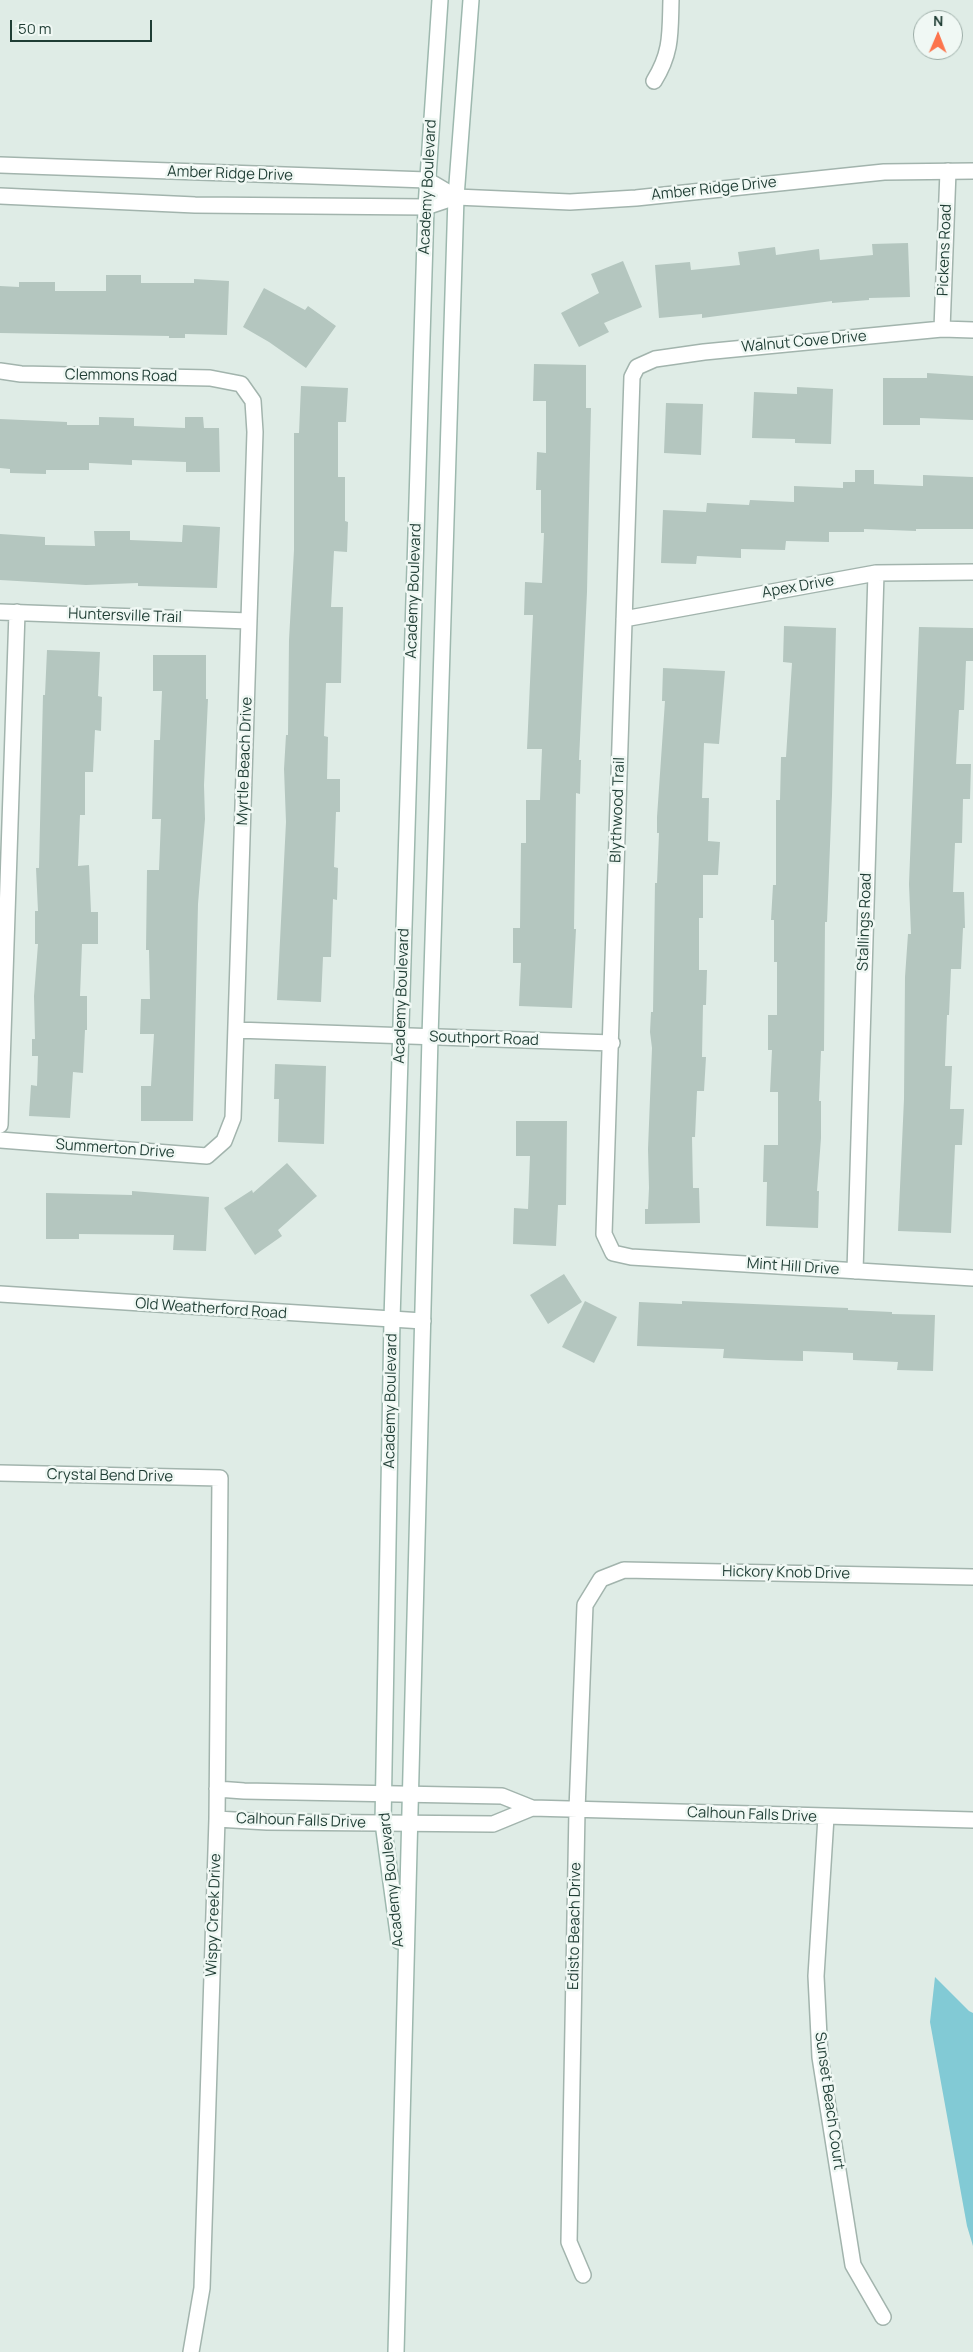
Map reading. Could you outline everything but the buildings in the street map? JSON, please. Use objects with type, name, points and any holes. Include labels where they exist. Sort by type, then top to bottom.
[{"type":"street","name":"Academy Boulevard","points":[[405,1992],[383,1824],[392,1319],[400,1036],[426,207],[440,0]]},
{"type":"street","name":"Academy Boulevard","points":[[396,2352],[430,1037],[456,197],[471,0]]},
{"type":"street","points":[[654,81],[665,63],[669,48],[672,0]]},
{"type":"street","name":"Amber Ridge Drive","points":[[0,165],[428,180],[456,197]]},
{"type":"street","name":"Amber Ridge Drive","points":[[0,196],[196,205],[426,207],[456,197],[570,202],[636,198],[874,173],[948,170],[973,171]]},
{"type":"street","name":"Pickens Road","points":[[942,329],[948,170]]},
{"type":"street","name":"Walnut Cove Drive","points":[[637,367],[655,359],[704,352],[942,329],[973,330]]},
{"type":"street","name":"Blythwood Trail","points":[[612,1252],[604,1234],[612,1043],[630,398],[632,377],[637,367]]},
{"type":"street","name":"Clemmons Road","points":[[0,371],[21,374],[210,378],[241,384]]},
{"type":"street","name":"Myrtle Beach Drive","points":[[224,1141],[233,1118],[256,432],[253,401],[241,384]]},
{"type":"street","name":"Apex Drive","points":[[624,618],[876,573],[973,572]]},
{"type":"street","name":"Stallings Road","points":[[855,1271],[876,573]]},
{"type":"street","name":"Huntersville Trail","points":[[0,612],[249,621]]},
{"type":"street","points":[[0,1125],[17,612]]},
{"type":"street","name":"Southport Road","points":[[236,1030],[612,1043]]},
{"type":"street","name":"Summerton Drive","points":[[0,1140],[207,1156],[224,1141]]},
{"type":"street","name":"Mint Hill Drive","points":[[612,1252],[631,1257],[973,1278]]},
{"type":"street","name":"Old Weatherford Road","points":[[0,1294],[423,1321]]},
{"type":"street","name":"Crystal Bend Drive","points":[[0,1474],[220,1478]]},
{"type":"street","name":"Wispy Creek Drive","points":[[191,2352],[202,2288],[217,1819],[220,1478]]},
{"type":"street","name":"Hickory Knob Drive","points":[[601,1579],[624,1570],[973,1578]]},
{"type":"street","name":"Edisto Beach Drive","points":[[583,2275],[569,2242],[577,1810],[585,1605],[601,1579]]},
{"type":"street","name":"Calhoun Falls Drive","points":[[217,1789],[502,1796],[532,1808],[577,1810],[973,1820]]},
{"type":"street","name":"Calhoun Falls Drive","points":[[217,1819],[267,1822],[493,1824],[532,1808]]},
{"type":"street","name":"Sunset Beach Court","points":[[826,1817],[816,1976],[820,2057],[853,2265],[882,2317]]},
{"type":"water","points":[[935,1977],[973,2013],[973,2246],[967,2226],[930,2022]]}]
